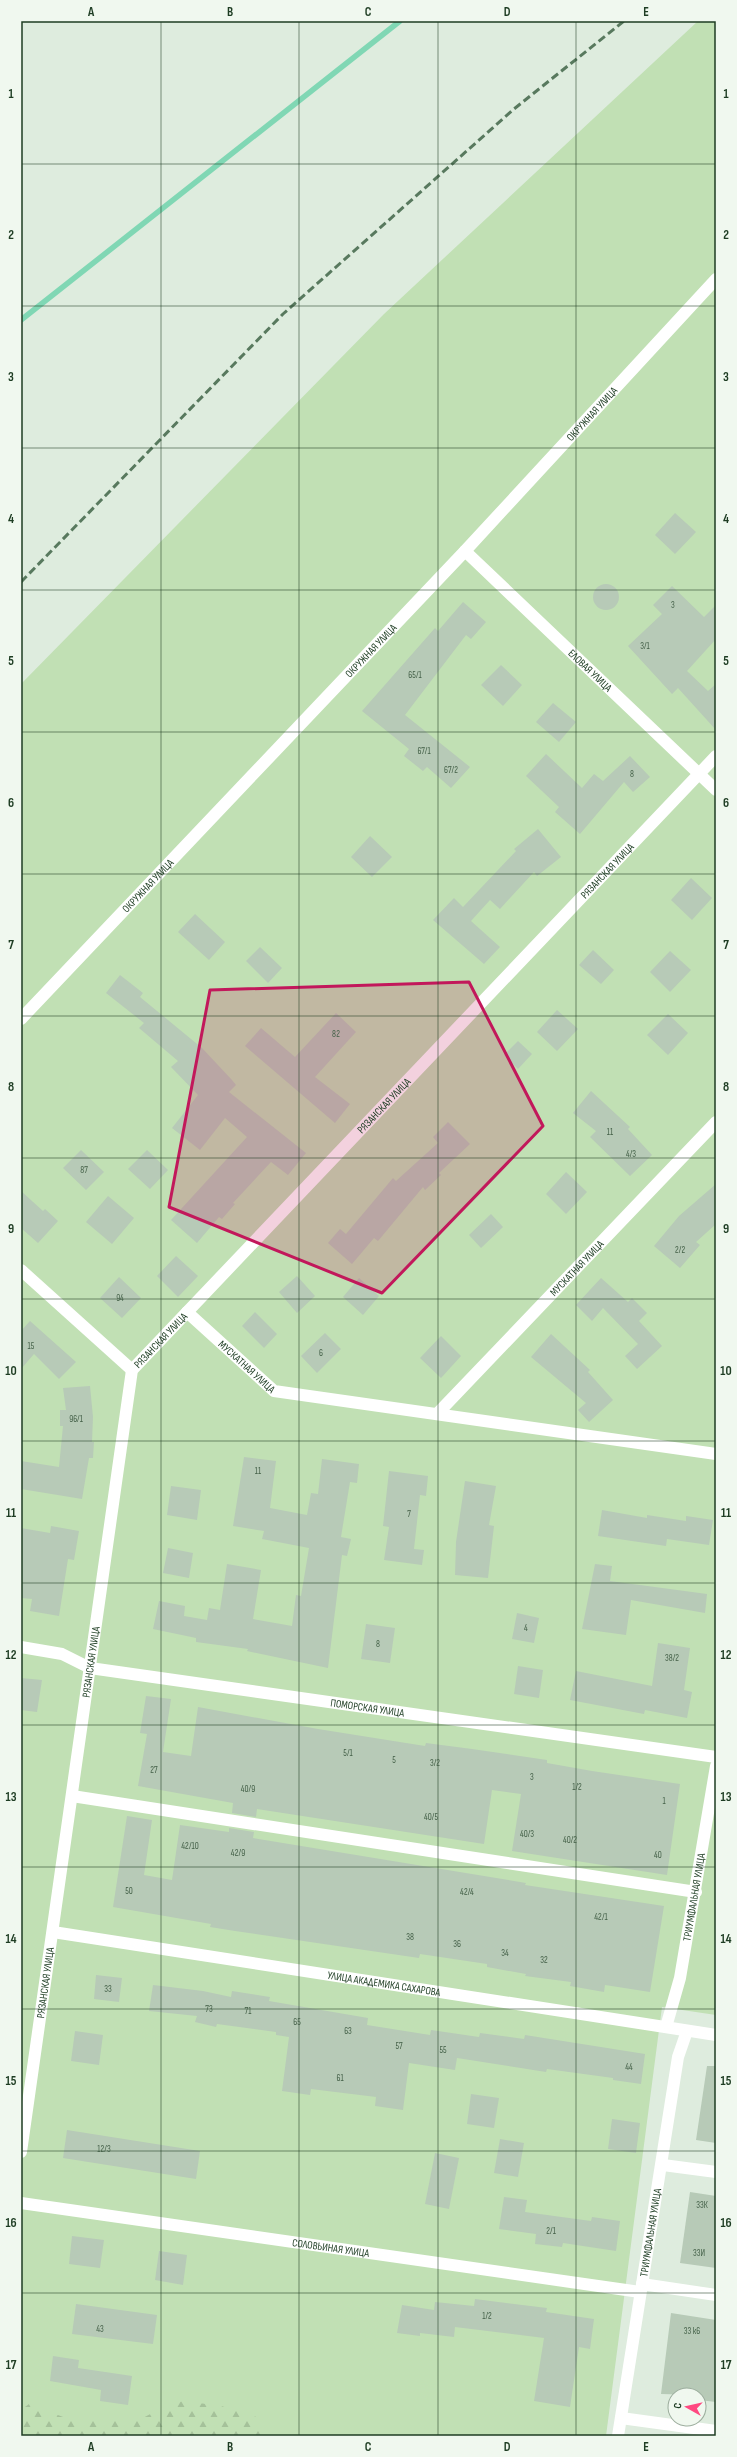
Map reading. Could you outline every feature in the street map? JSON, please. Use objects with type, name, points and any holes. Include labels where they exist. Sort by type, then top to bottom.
[{"type":"street","name":"ОКРУЖНАЯ УЛИЦА","points":[[21,1019],[465,551],[716,279]]},
{"type":"street","name":"ЕЛОВАЯ УЛИЦА","points":[[465,551],[716,790]]},
{"type":"street","name":"РЯЗАНСКАЯ УЛИЦА","points":[[21,2152],[132,1370],[716,756]]},
{"type":"street","name":"МУСКАТНАЯ УЛИЦА","points":[[437,1414],[716,1122]]},
{"type":"street","points":[[21,1270],[132,1370]]},
{"type":"street","name":"МУСКАТНАЯ УЛИЦА","points":[[187,1312],[274,1391],[716,1454]]},
{"type":"street","name":"ПОМОРСКАЯ УЛИЦА","points":[[21,1647],[62,1654],[90,1668],[716,1757]]},
{"type":"street","name":"ТРИУМФАЛЬНАЯ УЛИЦА","points":[[666,2028],[680,1978],[696,1892],[716,1766]]},
{"type":"street","points":[[72,1796],[696,1892]]},
{"type":"street","name":"УЛИЦА АКАДЕМИКА САХАРОВА","points":[[53,1932],[716,2035]]},
{"type":"street","name":"ТРИУМФАЛЬНАЯ УЛИЦА","points":[[618,2436],[641,2288],[663,2164],[678,2057],[687,2031]]},
{"type":"street","points":[[663,2164],[716,2172]]},
{"type":"street","name":"СОЛОВЬИНАЯ УЛИЦА","points":[[21,2203],[641,2288],[716,2295]]},
{"type":"street","points":[[621,2418],[716,2431]]},
{"type":"highlighted area","points":[[469,982],[543,1126],[382,1293],[169,1207],[210,990]]},
{"type":"green space","points":[[698,21],[716,21],[716,2015],[662,2007],[606,2436],[21,2436],[21,684],[384,314]]},
{"type":"green space","points":[[184,2401],[221,2406],[255,2416],[267,2436],[21,2436],[21,2410],[29,2404],[71,2420],[141,2419],[169,2404]]},
{"type":"building","points":[[675,513],[696,532],[675,554],[655,535]]},
{"type":"building","points":[[606,584],[615,588],[619,597],[615,606],[606,610],[597,606],[593,597],[597,588]]},
{"type":"building","points":[[672,586],[704,617],[716,605],[716,639],[687,671],[708,691],[716,684],[716,730],[678,688],[672,694],[628,646],[662,614],[653,605]]},
{"type":"building","points":[[463,602],[486,622],[471,639],[466,635],[405,715],[470,767],[451,788],[427,767],[423,771],[404,756],[409,749],[362,711],[435,628],[438,631]]},
{"type":"building","points":[[501,665],[522,685],[503,706],[481,685]]},
{"type":"building","points":[[553,703],[576,722],[559,742],[536,722]]},
{"type":"building","points":[[546,754],[582,788],[594,774],[603,781],[630,756],[650,777],[633,792],[624,782],[580,834],[555,812],[559,807],[526,776]]},
{"type":"building","points":[[538,829],[561,857],[537,876],[534,872],[500,909],[490,900],[471,921],[500,947],[484,964],[433,920],[454,898],[463,907],[516,851],[514,849]]},
{"type":"building","points":[[370,836],[392,857],[372,877],[351,857]]},
{"type":"building","points":[[691,878],[712,898],[692,920],[671,900]]},
{"type":"building","points":[[195,914],[225,942],[209,960],[178,932]]},
{"type":"building","points":[[260,947],[282,968],[268,983],[246,961]]},
{"type":"building","points":[[593,950],[614,970],[601,984],[579,965]]},
{"type":"building","points":[[670,951],[691,970],[670,992],[650,972]]},
{"type":"building","points":[[120,975],[143,993],[140,997],[202,1048],[232,1080],[236,1085],[229,1092],[306,1153],[288,1175],[271,1162],[233,1203],[235,1204],[222,1219],[219,1217],[197,1243],[171,1220],[247,1137],[225,1118],[200,1150],[172,1128],[198,1095],[171,1067],[178,1061],[139,1028],[144,1023],[106,993]]},
{"type":"building","points":[[557,1010],[578,1029],[557,1051],[537,1032]]},
{"type":"building","points":[[336,1013],[356,1032],[315,1077],[350,1104],[335,1123],[245,1046],[261,1028],[295,1057]]},
{"type":"building","points":[[668,1014],[688,1033],[668,1055],[647,1035]]},
{"type":"building","points":[[518,1041],[532,1054],[518,1069],[504,1055]]},
{"type":"building","points":[[591,1091],[630,1127],[628,1129],[652,1155],[630,1176],[590,1137],[596,1131],[573,1113]]},
{"type":"building","points":[[448,1122],[470,1144],[439,1173],[441,1175],[425,1190],[423,1187],[378,1241],[374,1238],[352,1264],[328,1243],[340,1229],[346,1234],[393,1178],[396,1181],[438,1143],[433,1137]]},
{"type":"building","points":[[81,1150],[104,1172],[86,1190],[63,1168]]},
{"type":"building","points":[[147,1150],[168,1170],[150,1189],[128,1169]]},
{"type":"building","points":[[566,1172],[587,1192],[566,1214],[546,1194]]},
{"type":"building","points":[[716,1184],[716,1224],[696,1242],[700,1245],[680,1268],[654,1246],[679,1216]]},
{"type":"building","points":[[21,1191],[43,1211],[45,1209],[58,1221],[38,1243],[21,1228]]},
{"type":"building","points":[[108,1196],[134,1218],[112,1244],[86,1222]]},
{"type":"building","points":[[491,1214],[503,1227],[481,1248],[469,1235]]},
{"type":"building","points":[[176,1256],[198,1276],[178,1297],[157,1276]]},
{"type":"building","points":[[297,1276],[315,1296],[297,1313],[279,1292]]},
{"type":"building","points":[[119,1277],[141,1298],[122,1318],[100,1298]]},
{"type":"building","points":[[359,1278],[379,1296],[363,1315],[343,1297]]},
{"type":"building","points":[[601,1278],[628,1302],[632,1298],[647,1313],[639,1321],[662,1346],[637,1369],[625,1356],[638,1344],[603,1308],[592,1321],[576,1305]]},
{"type":"building","points":[[255,1312],[277,1334],[264,1348],[242,1326]]},
{"type":"building","points":[[30,1321],[76,1362],[59,1379],[34,1354],[21,1369],[21,1331]]},
{"type":"building","points":[[325,1333],[341,1349],[317,1373],[301,1356]]},
{"type":"building","points":[[551,1334],[590,1370],[588,1372],[613,1400],[589,1422],[578,1410],[586,1403],[531,1357]]},
{"type":"building","points":[[441,1336],[461,1356],[441,1378],[420,1358]]},
{"type":"building","points":[[90,1386],[93,1417],[93,1458],[89,1458],[82,1499],[21,1489],[21,1461],[59,1467],[63,1426],[60,1426],[60,1410],[66,1410],[63,1388]]},
{"type":"building","points":[[244,1457],[276,1461],[270,1508],[307,1515],[311,1493],[318,1494],[322,1459],[359,1464],[357,1483],[350,1482],[341,1537],[351,1539],[347,1556],[342,1555],[328,1668],[247,1651],[248,1649],[196,1642],[196,1638],[153,1629],[159,1601],[185,1606],[184,1616],[207,1620],[209,1608],[220,1610],[227,1564],[261,1570],[253,1619],[292,1626],[296,1595],[301,1596],[309,1548],[262,1539],[264,1531],[233,1526]]},
{"type":"building","points":[[389,1471],[428,1476],[426,1496],[420,1495],[414,1549],[424,1550],[422,1565],[384,1560],[389,1527],[383,1526]]},
{"type":"building","points":[[465,1481],[496,1486],[489,1525],[494,1526],[488,1578],[455,1575],[456,1542]]},
{"type":"building","points":[[171,1486],[201,1490],[197,1520],[167,1515]]},
{"type":"building","points":[[602,1510],[647,1518],[647,1515],[686,1521],[686,1516],[713,1520],[709,1545],[667,1539],[666,1546],[598,1536]]},
{"type":"building","points":[[51,1526],[79,1531],[74,1560],[68,1559],[59,1616],[30,1611],[32,1599],[21,1598],[21,1528],[50,1533]]},
{"type":"building","points":[[168,1548],[193,1553],[189,1578],[163,1573]]},
{"type":"building","points":[[595,1564],[612,1566],[610,1581],[707,1594],[705,1613],[631,1600],[626,1635],[582,1629]]},
{"type":"building","points":[[517,1613],[539,1618],[534,1643],[512,1639]]},
{"type":"building","points":[[366,1624],[395,1628],[390,1663],[361,1659]]},
{"type":"building","points":[[658,1643],[690,1648],[684,1690],[692,1692],[687,1718],[645,1710],[644,1714],[570,1700],[576,1671],[652,1686]]},
{"type":"building","points":[[518,1666],[543,1670],[539,1698],[514,1694]]},
{"type":"building","points":[[21,1678],[42,1680],[37,1712],[21,1710]]},
{"type":"building","points":[[146,1696],[171,1699],[163,1752],[191,1756],[198,1707],[318,1729],[425,1746],[426,1743],[547,1760],[547,1763],[680,1784],[667,1875],[512,1851],[521,1794],[492,1790],[484,1844],[257,1809],[256,1817],[232,1813],[233,1803],[138,1786],[147,1734],[140,1733]]},
{"type":"building","points":[[127,1816],[152,1820],[144,1875],[172,1880],[180,1825],[229,1832],[229,1828],[254,1832],[253,1838],[526,1883],[525,1885],[664,1906],[650,1992],[605,1985],[604,1992],[570,1986],[571,1982],[525,1976],[526,1974],[487,1967],[487,1964],[420,1954],[419,1958],[235,1931],[210,1927],[211,1924],[113,1907]]},
{"type":"building","points":[[96,1975],[122,1978],[119,2002],[94,1999]]},
{"type":"building","points":[[153,1985],[203,1991],[231,1997],[232,1991],[270,1997],[269,2001],[368,2018],[367,2025],[430,2035],[431,2030],[479,2037],[480,2033],[524,2039],[525,2035],[645,2054],[641,2084],[613,2080],[613,2078],[547,2069],[546,2072],[457,2058],[455,2070],[409,2063],[403,2110],[375,2106],[376,2097],[311,2089],[310,2095],[282,2091],[289,2037],[276,2035],[276,2032],[217,2024],[216,2027],[195,2022],[197,2016],[149,2011]]},
{"type":"building","points":[[75,2031],[103,2035],[99,2065],[71,2061]]},
{"type":"building","points":[[707,2066],[716,2066],[716,2143],[696,2140]]},
{"type":"building","points":[[471,2094],[499,2098],[494,2128],[467,2124]]},
{"type":"building","points":[[612,2119],[640,2123],[636,2153],[608,2149]]},
{"type":"building","points":[[67,2130],[200,2151],[196,2179],[63,2158]]},
{"type":"building","points":[[500,2139],[524,2143],[518,2177],[494,2173]]},
{"type":"building","points":[[435,2153],[459,2158],[449,2209],[425,2204]]},
{"type":"building","points":[[690,2192],[716,2196],[716,2268],[680,2263]]},
{"type":"building","points":[[504,2197],[527,2200],[525,2212],[591,2221],[592,2217],[620,2221],[616,2251],[563,2243],[562,2247],[535,2244],[536,2234],[499,2229]]},
{"type":"building","points":[[72,2236],[104,2240],[100,2268],[69,2264]]},
{"type":"building","points":[[159,2251],[187,2255],[183,2285],[155,2280]]},
{"type":"building","points":[[475,2299],[547,2308],[546,2312],[594,2319],[590,2349],[579,2347],[570,2407],[534,2401],[544,2338],[455,2327],[454,2337],[420,2333],[420,2336],[397,2333],[402,2305],[434,2310],[435,2302],[474,2306]]},
{"type":"building","points":[[76,2304],[157,2315],[153,2344],[72,2334]]},
{"type":"building","points":[[671,2313],[716,2320],[716,2402],[707,2401],[707,2387],[667,2387],[667,2394],[661,2394]]},
{"type":"building","points":[[53,2356],[79,2360],[78,2368],[132,2376],[128,2405],[100,2401],[101,2390],[50,2381]]},
{"type":"waterway","points":[[21,320],[400,21]]},
{"type":"railway","points":[[21,582],[283,314],[514,109],[624,21]]}]
